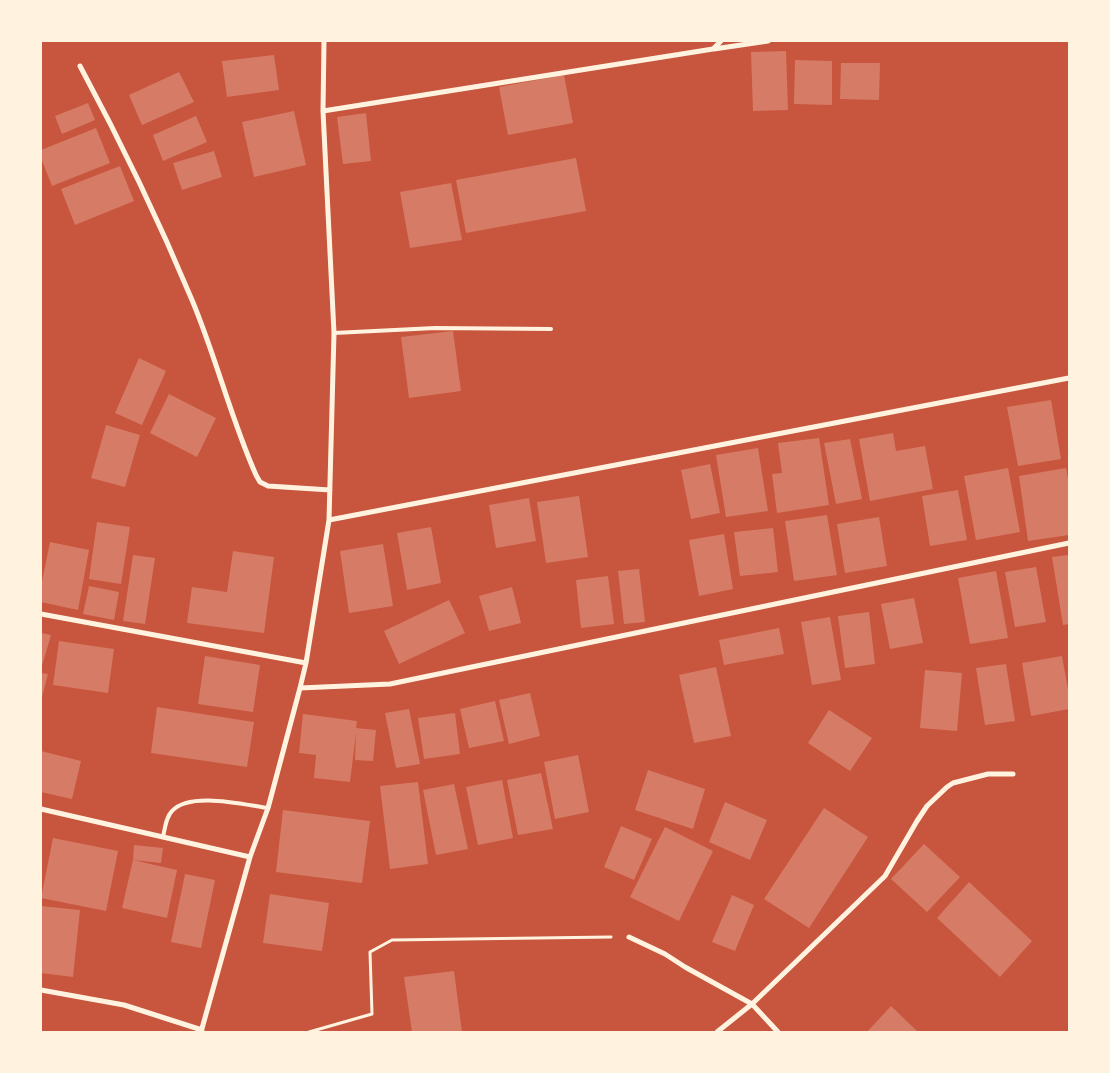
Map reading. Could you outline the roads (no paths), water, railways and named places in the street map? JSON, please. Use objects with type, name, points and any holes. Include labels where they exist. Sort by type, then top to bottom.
[{"type":"street","points":[[41,990],[124,1005],[202,1031],[250,856],[268,808],[300,688],[306,663],[329,520],[334,333],[323,111],[324,41]]},
{"type":"street","points":[[714,49],[721,41]]},
{"type":"street","points":[[323,111],[768,41]]},
{"type":"street","points":[[80,66],[105,113],[192,300],[256,476],[260,482],[268,486],[330,490]]},
{"type":"street","points":[[329,520],[1069,378]]},
{"type":"street","points":[[300,688],[390,684],[1069,543]]},
{"type":"street","points":[[41,614],[306,663]]},
{"type":"street","points":[[716,1032],[752,1004],[885,876],[906,837],[927,806],[937,796],[953,783],[970,778],[988,774],[1013,774]]},
{"type":"street","points":[[41,809],[250,856]]},
{"type":"street","points":[[628,937],[665,954],[752,1004],[778,1032]]},
{"type":"lane","points":[[334,333],[435,328],[551,329]]},
{"type":"lane","points":[[163,837],[171,811],[186,803],[200,799],[268,808]]}]
